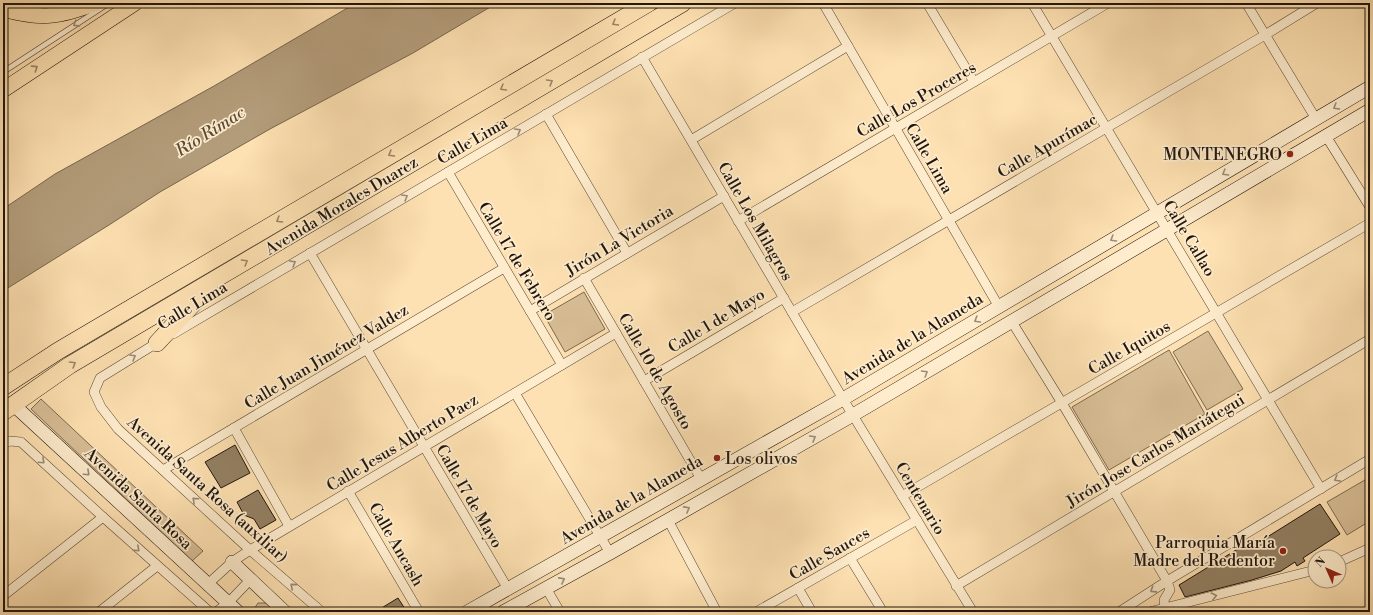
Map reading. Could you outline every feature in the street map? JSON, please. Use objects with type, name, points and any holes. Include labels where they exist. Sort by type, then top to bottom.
[{"type":"highway","name":"Avenida Morales Duarez","points":[[3,387],[58,350],[649,3]]},
{"type":"highway","name":"Avenida Morales Duarez","points":[[10,410],[70,365],[684,3]]},
{"type":"highway","points":[[158,343],[216,278]]},
{"type":"main road","points":[[3,9],[33,16],[47,16],[65,14],[96,3]]},
{"type":"main road","points":[[3,90],[135,3]]},
{"type":"street","name":"Calle Lima","points":[[100,378],[735,3]]},
{"type":"street","name":"Calle Lima","points":[[823,3],[999,307]]},
{"type":"street","points":[[927,3],[974,82]]},
{"type":"street","name":"Calle Callao","points":[[1032,3],[1321,489]]},
{"type":"street","name":"Calle Los Proceres","points":[[738,220],[1108,3]]},
{"type":"street","points":[[1246,3],[1316,119]]},
{"type":"street","name":"Calle Apurímac","points":[[792,312],[1265,35],[1317,3]]},
{"type":"street","points":[[691,140],[848,46]]},
{"type":"street","name":"Calle Los Milagros","points":[[642,57],[843,399]]},
{"type":"street","name":"Avenida de la Alameda","points":[[467,612],[843,399],[1370,87]]},
{"type":"street","points":[[503,612],[854,415],[1370,110]]},
{"type":"street","points":[[546,114],[627,253]]},
{"type":"street","points":[[1326,136],[1370,207]]},
{"type":"street","name":"Calle 17 de Febrero","points":[[448,172],[562,365]]},
{"type":"street","name":"Jirón La Victoria","points":[[530,311],[724,196]]},
{"type":"street","name":"Calle Iquitos","points":[[902,496],[1370,223]]},
{"type":"street","name":"Calle 17 de Mayo","points":[[310,253],[508,589]]},
{"type":"street","name":"Calle Juan Jiménez Valdez","points":[[163,470],[504,268]]},
{"type":"street","name":"Calle 10 de Agosto","points":[[584,278],[701,479]]},
{"type":"street","name":"Calle 1 de Mayo","points":[[644,381],[784,298]]},
{"type":"street","points":[[1012,322],[1062,403],[1167,581],[1170,590],[1164,600],[1164,610]]},
{"type":"street","name":"Calle Jesus Alberto Paez","points":[[208,584],[232,562],[289,526],[616,333]]},
{"type":"street","name":"Jirón Jose Carlos Mariátegui","points":[[956,586],[1370,339]]},
{"type":"street","name":"Avenida Santa Rosa (auxiliar)","points":[[100,378],[94,392],[101,407],[118,429],[250,550],[322,612]]},
{"type":"street","points":[[515,393],[610,553]]},
{"type":"street","name":"Centenario","points":[[843,399],[973,612]]},
{"type":"street","name":"Avenida Santa Rosa","points":[[10,410],[238,612]]},
{"type":"street","points":[[234,428],[289,526]]},
{"type":"street","points":[[6,442],[21,442],[157,566],[210,612]]},
{"type":"street","points":[[1119,612],[1167,581],[1370,459]]},
{"type":"street","name":"Calle Ancash","points":[[348,492],[420,612]]},
{"type":"street","points":[[3,596],[103,517]]},
{"type":"street","points":[[668,520],[717,612]]},
{"type":"street","name":"Calle Sauces","points":[[756,612],[917,520]]},
{"type":"street","points":[[1347,558],[1370,548]]},
{"type":"street","points":[[850,558],[883,612]]},
{"type":"street","points":[[232,562],[285,612]]},
{"type":"street","points":[[99,612],[157,566]]},
{"type":"street","points":[[1149,612],[1164,610],[1307,572]]},
{"type":"street","points":[[216,612],[228,603],[250,580]]},
{"type":"street","points":[[546,588],[560,612]]},
{"type":"street","points":[[798,588],[812,612]]},
{"type":"lane","points":[[3,72],[109,3]]},
{"type":"shaded area","points":[[584,292],[605,329],[565,352],[544,315]]},
{"type":"shaded area","points":[[1208,331],[1243,389],[1207,410],[1173,352]]},
{"type":"shaded area","points":[[1169,350],[1205,414],[1109,470],[1072,407]]},
{"type":"shaded area","points":[[41,399],[203,551],[192,561],[31,409]]},
{"type":"shaded area","points":[[1370,477],[1370,521],[1347,535],[1327,502]]},
{"type":"shaded area","points":[[258,603],[268,603],[277,612],[256,612],[254,609]]},
{"type":"water","name":"Río Rímac","points":[[356,3],[497,3],[413,53],[270,129],[160,192],[3,291],[3,209],[55,174],[214,86]]},
{"type":"building","points":[[235,445],[250,473],[221,488],[205,462]]},
{"type":"building","points":[[258,490],[276,520],[260,529],[254,519],[244,515],[237,502]]},
{"type":"building","name":"Parroquia María Madre del Redentor","points":[[1320,504],[1340,534],[1317,549],[1307,549],[1307,555],[1303,558],[1305,561],[1297,566],[1295,562],[1281,571],[1185,597],[1179,585],[1254,539],[1256,544]]},
{"type":"building","points":[[398,598],[407,612],[375,612]]},
{"type":"place","name":"MONTENEGRO","points":[[1290,154]]},
{"type":"place","name":"Los olivos","points":[[717,458]]},
{"type":"place","name":"Parroquia María Madre del Redentor","points":[[1283,551]]}]
